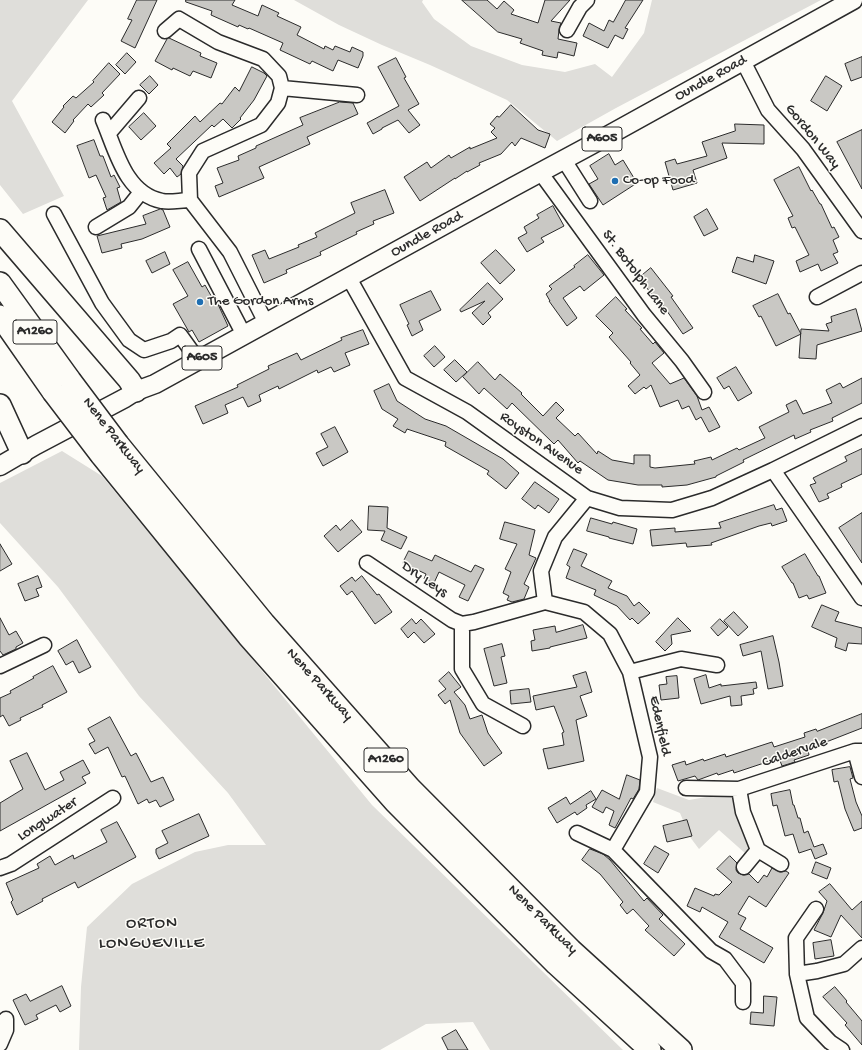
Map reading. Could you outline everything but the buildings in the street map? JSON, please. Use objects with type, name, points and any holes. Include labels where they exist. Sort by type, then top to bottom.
[{"type":"highway","points":[[0,230],[136,390]]},
{"type":"highway","name":"Nene Parkway","points":[[0,283],[70,380],[110,450],[248,636],[395,802],[556,964],[650,1050]]},
{"type":"highway","name":"Nene Parkway","points":[[0,316],[53,392],[110,450],[410,788],[571,950],[681,1050]]},
{"type":"highway","points":[[0,405],[22,453]]},
{"type":"main road","name":"Oundle Road","points":[[0,466],[125,398],[136,390],[155,384],[350,278],[853,0]]},
{"type":"street","points":[[567,30],[580,2]]},
{"type":"street","points":[[165,31],[179,19],[218,42],[263,59],[279,76],[282,88],[278,103],[261,125],[203,151],[189,173],[190,200],[230,252],[266,323]]},
{"type":"street","name":"Gordon Way","points":[[743,61],[768,110],[804,149],[862,231]]},
{"type":"street","points":[[282,88],[357,95]]},
{"type":"street","points":[[109,133],[139,98]]},
{"type":"street","points":[[103,120],[127,177],[141,192],[162,201],[190,200]]},
{"type":"street","points":[[564,160],[590,201]]},
{"type":"street","name":"St. Botolph Lane","points":[[540,172],[644,315],[682,361],[704,392]]},
{"type":"street","points":[[96,227],[129,207],[141,192]]},
{"type":"street","points":[[54,214],[102,303],[129,340],[144,350],[171,341],[180,335],[198,360]]},
{"type":"street","points":[[199,249],[244,335]]},
{"type":"street","points":[[817,297],[862,273]]},
{"type":"street","name":"Royston Avenue","points":[[350,278],[405,378],[467,412],[587,498],[620,508],[672,510],[712,498],[862,426]]},
{"type":"street","points":[[773,470],[862,598]]},
{"type":"street","points":[[546,602],[541,571],[554,537],[587,498]]},
{"type":"street","name":"Dry Leys","points":[[367,563],[452,620],[462,624]]},
{"type":"street","points":[[523,726],[484,704],[462,669],[462,624],[546,602],[584,612],[610,634],[630,672],[681,659],[717,665]]},
{"type":"street","points":[[0,666],[44,645]]},
{"type":"street","name":"Edenfield","points":[[613,850],[647,792],[650,764],[650,758],[630,672]]},
{"type":"street","points":[[858,751],[862,777]]},
{"type":"street","name":"Caldervale","points":[[686,788],[740,790],[858,751]]},
{"type":"street","points":[[740,790],[743,812],[758,850],[781,864]]},
{"type":"street","name":"Longwater","points":[[0,868],[11,864],[113,798]]},
{"type":"street","points":[[577,833],[613,850],[711,952],[725,959],[744,983],[743,1002]]},
{"type":"street","points":[[744,867],[758,850]]},
{"type":"street","points":[[816,909],[796,938],[797,974],[807,1018],[830,1042],[842,1050]]},
{"type":"street","points":[[797,974],[817,971],[844,964],[862,948]]},
{"type":"street","points":[[0,1044],[6,1030],[6,1019]]},
{"type":"shaded area","points":[[0,0],[88,0],[12,101],[64,196],[23,214],[0,185]]},
{"type":"shaded area","points":[[294,0],[423,0],[422,2],[434,19],[471,46],[522,65],[565,72],[595,64],[612,77],[644,33],[652,0],[821,0],[616,108],[557,141],[507,100],[339,25]]},
{"type":"shaded area","points":[[62,451],[102,476],[372,805],[623,1050],[490,1050],[473,1022],[426,1024],[380,1050],[79,1050],[81,987],[87,927],[132,884],[195,852],[228,845],[266,845],[228,793],[139,696],[58,587],[0,523],[0,483]]},
{"type":"shaded area","points":[[657,788],[689,800],[712,796],[729,796],[736,798],[751,846],[746,854],[719,830],[699,849],[690,837],[680,813],[653,802]]},
{"type":"place","name":"Co-op Food","points":[[615,181]]},
{"type":"place","name":"The Gordon Arms","points":[[200,302]]},
{"type":"district","name":"ORTON LONGUEVILLE","points":[[152,934]]}]
